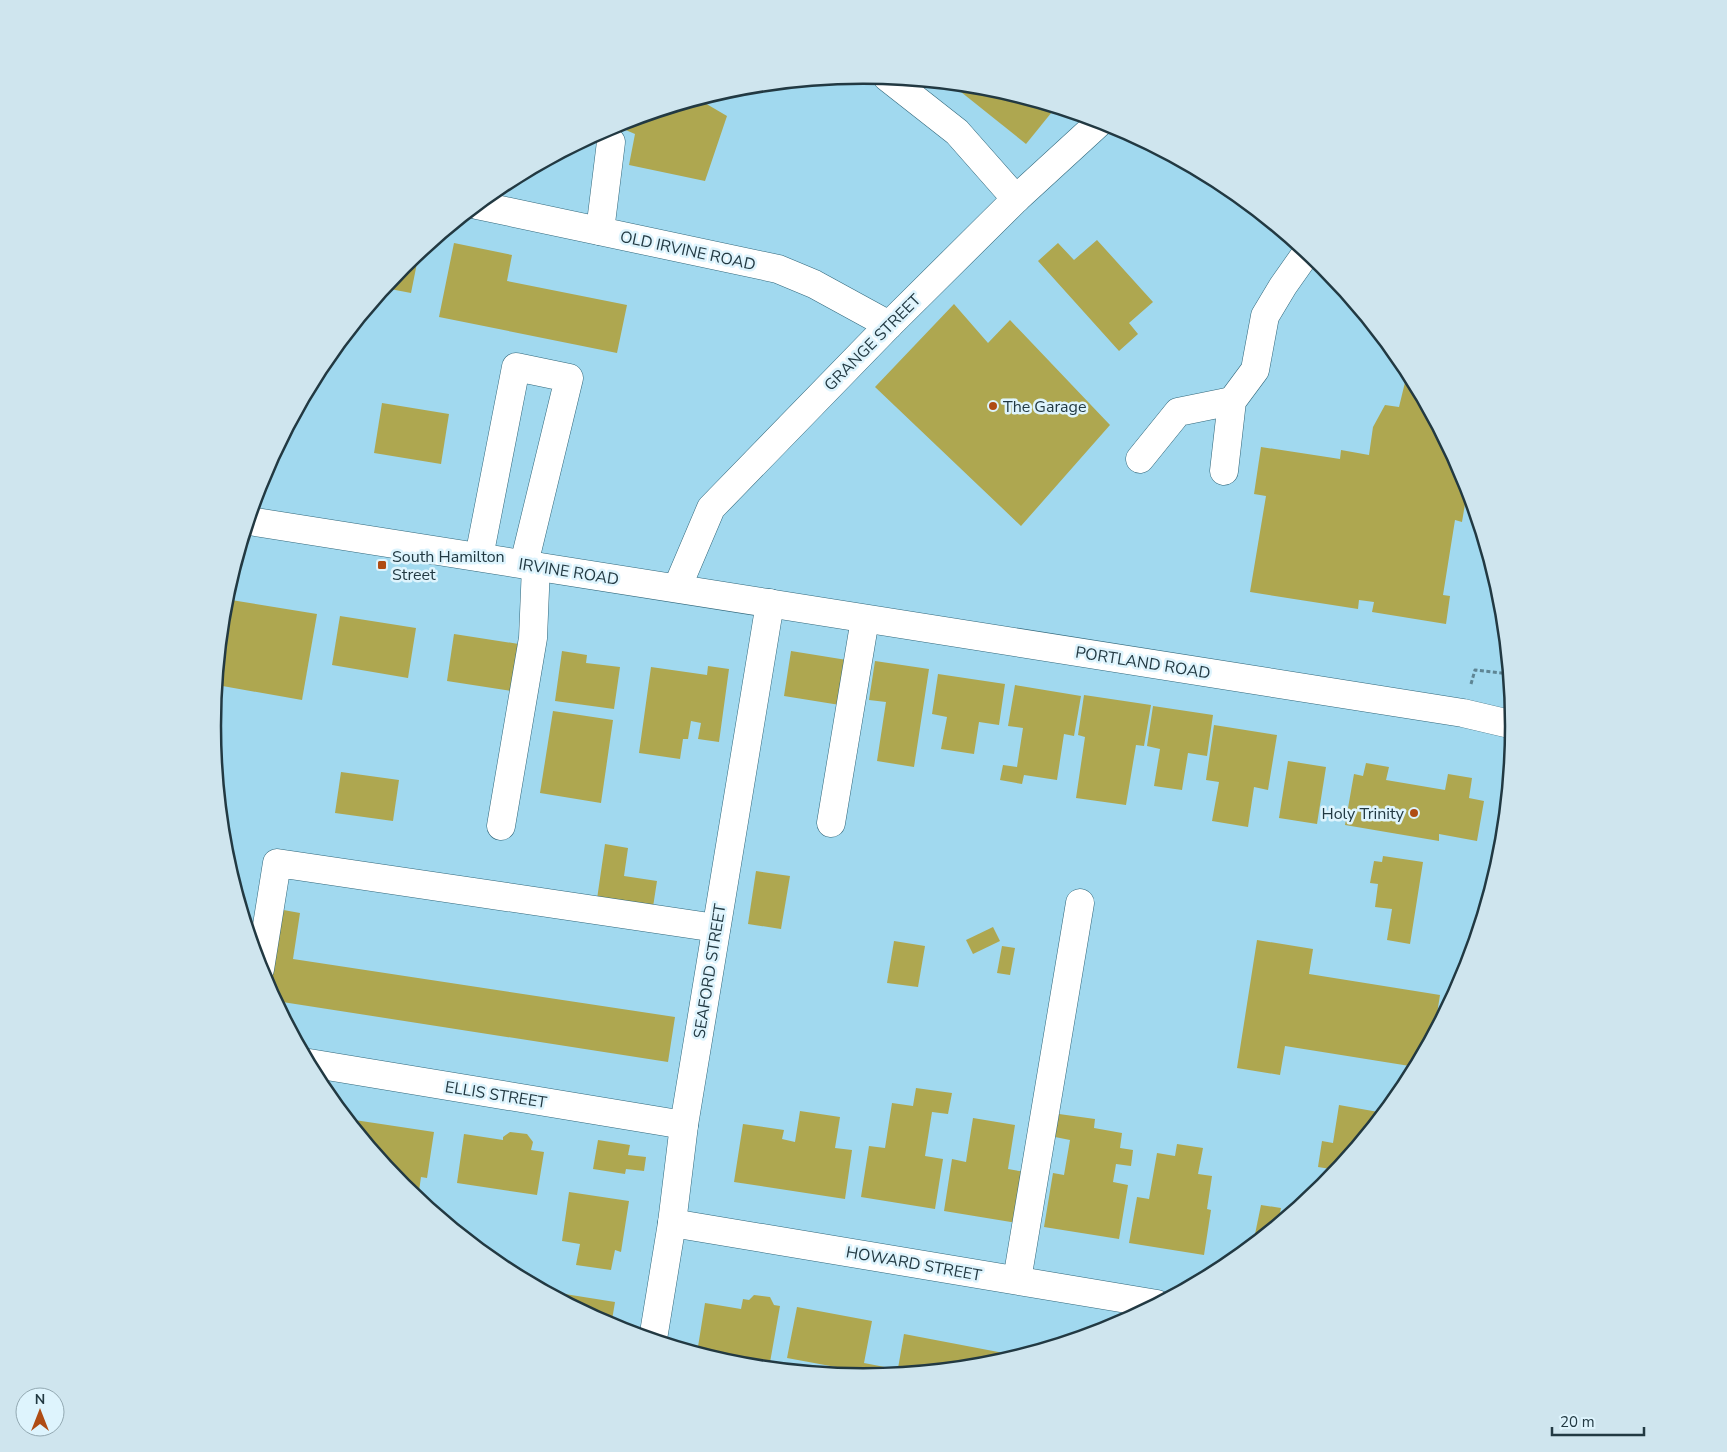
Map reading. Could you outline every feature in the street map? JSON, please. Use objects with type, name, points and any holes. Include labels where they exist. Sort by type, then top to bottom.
[{"type":"street","points":[[897,85],[957,132],[1016,199]]},
{"type":"street","name":"GRANGE STREET","points":[[677,588],[711,508],[889,325],[1016,199],[1095,128]]},
{"type":"street","points":[[600,231],[611,142]]},
{"type":"street","name":"OLD IRVINE ROAD","points":[[486,207],[778,270],[814,284],[889,325]]},
{"type":"street","points":[[1224,472],[1232,401],[1255,370],[1265,316],[1303,258]]},
{"type":"street","points":[[479,557],[516,367],[569,378],[530,565],[532,638],[502,826]]},
{"type":"street","points":[[1140,459],[1178,412],[1232,401]]},
{"type":"street","name":"IRVINE ROAD","points":[[254,522],[770,603]]},
{"type":"street","name":"PORTLAND ROAD","points":[[770,603],[1463,713],[1506,723]]},
{"type":"street","name":"SEAFORD STREET","points":[[654,1333],[672,1222],[684,1125],[770,603]]},
{"type":"street","points":[[831,823],[865,619]]},
{"type":"street","points":[[263,952],[277,863],[716,928]]},
{"type":"street","points":[[1017,1280],[1080,903]]},
{"type":"street","name":"ELLIS STREET","points":[[318,1064],[684,1125]]},
{"type":"street","name":"HOWARD STREET","points":[[672,1222],[1147,1302]]},
{"type":"path","points":[[1463,713],[1475,670],[1503,673]]},
{"type":"building","points":[[960,91],[989,96],[1052,112],[1026,144]]},
{"type":"building","points":[[706,104],[727,116],[705,181],[629,165],[635,134],[626,130],[657,118]]},
{"type":"building","points":[[1097,240],[1153,302],[1129,323],[1138,334],[1119,351],[1038,261],[1058,243],[1074,260]]},
{"type":"building","points":[[454,243],[512,255],[507,281],[627,305],[617,353],[439,317]]},
{"type":"building","points":[[417,265],[411,293],[393,290]]},
{"type":"building","name":"The Garage","points":[[954,304],[988,343],[1010,320],[1110,425],[1021,526],[875,387]]},
{"type":"building","points":[[1405,381],[1440,442],[1466,504],[1462,522],[1455,520],[1443,595],[1450,596],[1446,624],[1372,612],[1374,602],[1359,600],[1358,609],[1250,592],[1266,496],[1254,494],[1261,447],[1340,459],[1341,450],[1369,455],[1373,427],[1385,405],[1399,407]]},
{"type":"building","points":[[382,403],[449,414],[441,464],[374,453]]},
{"type":"building","points":[[234,600],[317,614],[302,700],[223,686],[227,642]]},
{"type":"building","points":[[340,616],[416,628],[408,678],[332,665]]},
{"type":"building","points":[[454,634],[525,645],[518,692],[447,681]]},
{"type":"building","points":[[562,651],[587,655],[586,663],[620,667],[614,709],[555,701]]},
{"type":"building","points":[[791,651],[853,661],[846,706],[784,696]]},
{"type":"building","points":[[875,661],[929,669],[914,767],[877,761],[886,702],[869,700]]},
{"type":"building","points":[[708,666],[729,669],[719,742],[698,739],[701,723],[691,721],[688,739],[683,739],[680,759],[639,753],[651,667],[707,675]]},
{"type":"building","points":[[938,674],[1005,684],[999,725],[979,722],[974,754],[941,749],[947,717],[932,714]]},
{"type":"building","points":[[1015,685],[1081,696],[1074,736],[1064,734],[1057,780],[1024,775],[1022,784],[1000,780],[1003,765],[1017,767],[1023,728],[1008,726]]},
{"type":"building","points":[[1084,695],[1151,705],[1144,746],[1136,745],[1126,805],[1076,798],[1085,737],[1078,735]]},
{"type":"building","points":[[1153,706],[1213,715],[1207,756],[1188,753],[1182,790],[1154,786],[1160,749],[1147,746]]},
{"type":"building","points":[[553,711],[613,720],[601,803],[540,793]]},
{"type":"building","points":[[1214,725],[1277,735],[1268,790],[1254,787],[1248,827],[1212,821],[1219,782],[1206,780]]},
{"type":"building","points":[[1288,761],[1326,767],[1317,824],[1279,818]]},
{"type":"building","name":"Holy Trinity","points":[[1366,763],[1389,767],[1386,780],[1445,790],[1448,774],[1472,778],[1469,798],[1484,801],[1477,841],[1439,834],[1439,841],[1345,825],[1354,774],[1363,776]]},
{"type":"building","points":[[341,772],[399,780],[393,821],[335,813]]},
{"type":"building","points":[[605,844],[628,848],[624,876],[657,881],[653,907],[597,899]]},
{"type":"building","points":[[1383,856],[1423,862],[1410,944],[1387,940],[1392,909],[1375,907],[1378,884],[1370,883],[1374,861],[1382,862]]},
{"type":"building","points":[[756,871],[790,876],[781,929],[748,924]]},
{"type":"building","points":[[278,909],[300,913],[293,959],[675,1017],[668,1062],[283,1002],[269,970]]},
{"type":"building","points":[[993,927],[1000,941],[973,954],[966,940]]},
{"type":"building","points":[[1257,940],[1313,949],[1309,974],[1440,995],[1437,1016],[1409,1066],[1285,1046],[1280,1075],[1237,1068]]},
{"type":"building","points":[[894,941],[925,946],[918,987],[887,983]]},
{"type":"building","points":[[1002,946],[1015,948],[1010,975],[997,973]]},
{"type":"building","points":[[916,1088],[952,1093],[948,1114],[932,1112],[925,1156],[943,1159],[935,1209],[861,1197],[869,1146],[885,1148],[892,1103],[913,1106]]},
{"type":"building","points":[[1339,1105],[1377,1112],[1328,1169],[1318,1167],[1322,1141],[1333,1143]]},
{"type":"building","points":[[800,1111],[840,1117],[835,1148],[852,1150],[845,1199],[734,1182],[743,1124],[784,1130],[782,1139],[795,1142]]},
{"type":"building","points":[[1059,1114],[1095,1119],[1094,1128],[1122,1133],[1120,1148],[1133,1150],[1131,1166],[1116,1164],[1113,1182],[1128,1185],[1119,1239],[1044,1227],[1053,1173],[1064,1175],[1070,1140],[1055,1137]]},
{"type":"building","points":[[973,1118],[1015,1125],[1008,1169],[1025,1172],[1017,1223],[944,1211],[952,1159],[966,1162]]},
{"type":"building","points":[[357,1120],[434,1132],[427,1178],[421,1177],[419,1190]]},
{"type":"building","points":[[510,1132],[527,1134],[533,1142],[531,1150],[544,1152],[537,1195],[457,1183],[464,1134],[503,1140],[503,1137]]},
{"type":"building","points":[[598,1140],[630,1145],[628,1155],[646,1157],[644,1171],[626,1169],[625,1174],[593,1169]]},
{"type":"building","points":[[1177,1144],[1203,1148],[1198,1174],[1212,1176],[1207,1209],[1211,1210],[1204,1255],[1129,1243],[1137,1197],[1149,1199],[1157,1153],[1175,1156]]},
{"type":"building","points":[[569,1192],[629,1201],[621,1252],[615,1250],[611,1270],[576,1265],[580,1244],[562,1241]]},
{"type":"building","points":[[1261,1205],[1281,1208],[1280,1215],[1255,1235]]},
{"type":"building","points":[[564,1294],[615,1302],[613,1317]]},
{"type":"building","points":[[754,1295],[770,1297],[774,1305],[780,1306],[770,1361],[698,1346],[705,1303],[741,1309],[743,1299],[749,1300]]},
{"type":"building","points":[[797,1307],[872,1321],[864,1363],[887,1367],[838,1367],[787,1358]]},
{"type":"building","points":[[904,1334],[1002,1353],[947,1363],[898,1367]]},
{"type":"place","name":"The Garage","points":[[993,406]]},
{"type":"place","name":"South Hamilton Street","points":[[382,565]]},
{"type":"place","name":"Holy Trinity","points":[[1414,813]]}]
